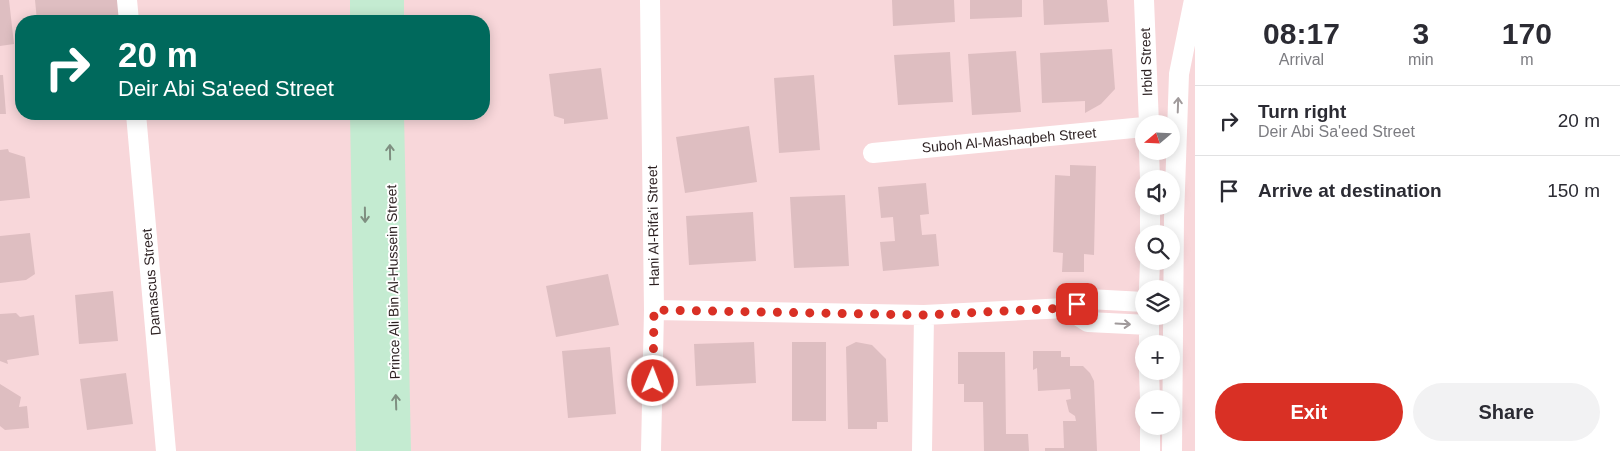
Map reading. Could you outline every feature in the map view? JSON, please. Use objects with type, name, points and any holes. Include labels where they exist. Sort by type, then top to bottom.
[{"type":"main road","points":[[364,0],[364,15]]},
{"type":"main road","points":[[390,0],[390,15]]},
{"type":"main road","name":"Prince Ali Bin Al-Hussein Street","points":[[364,120],[370,451]]},
{"type":"main road","name":"Prince Ali Bin Al-Hussein Street","points":[[390,120],[398,451]]},
{"type":"street","points":[[127,0],[128,15]]},
{"type":"street","name":"Hani Al-Rifa'i Street","points":[[650,0],[654,310],[651,451]]},
{"type":"street","name":"Irbid Street","points":[[1144,0],[1149,115]]},
{"type":"street","points":[[1172,451],[1174,218],[1180,74],[1194,0]]},
{"type":"street","name":"Damascus Street","points":[[137,120],[166,451]]},
{"type":"street","name":"Suboh Al-Mashaqbeh Street","points":[[873,152],[1135,128]]},
{"type":"street","points":[[654,310],[924,315],[1066,308],[1088,299],[1135,302]]},
{"type":"street","points":[[1066,308],[1088,322],[1149,328]]},
{"type":"street","points":[[922,451],[924,315]]},
{"type":"street","points":[[1150,435],[1150,451]]},
{"type":"building","points":[[0,0],[9,0],[14,44],[0,46]]},
{"type":"building","points":[[35,0],[118,0],[119,15],[36,15]]},
{"type":"building","points":[[892,0],[954,0],[955,22],[893,26]]},
{"type":"building","points":[[970,0],[1022,0],[1022,17],[970,19]]},
{"type":"building","points":[[1043,0],[1107,0],[1109,22],[1044,25]]},
{"type":"building","points":[[1112,49],[1115,89],[1101,104],[1085,113],[1085,101],[1042,103],[1040,53]]},
{"type":"building","points":[[1016,51],[1021,112],[972,115],[968,54]]},
{"type":"building","points":[[950,52],[953,102],[898,105],[894,55]]},
{"type":"building","points":[[601,68],[608,119],[564,124],[564,119],[554,116],[549,74]]},
{"type":"building","points":[[0,75],[3,75],[6,114],[0,114]]},
{"type":"building","points":[[814,75],[820,150],[779,153],[774,78]]},
{"type":"building","points":[[749,126],[757,182],[685,193],[676,137]]},
{"type":"building","points":[[8,149],[9,152],[25,157],[30,198],[0,201],[0,150]]},
{"type":"building","points":[[1070,165],[1096,166],[1094,255],[1084,254],[1084,272],[1062,272],[1063,253],[1053,252],[1055,175],[1070,176]]},
{"type":"building","points":[[926,183],[929,214],[920,215],[922,235],[936,234],[939,266],[883,271],[880,242],[895,241],[893,217],[881,218],[878,187]]},
{"type":"building","points":[[845,195],[849,266],[794,268],[790,197]]},
{"type":"building","points":[[753,212],[756,261],[689,265],[686,216]]},
{"type":"building","points":[[30,233],[35,274],[26,280],[0,283],[0,236]]},
{"type":"building","points":[[608,274],[619,325],[556,337],[546,286]]},
{"type":"building","points":[[113,291],[118,341],[79,344],[75,295]]},
{"type":"building","points":[[16,313],[20,317],[34,315],[39,355],[7,360],[8,364],[0,361],[0,314]]},
{"type":"building","points":[[754,342],[756,383],[696,386],[694,344]]},
{"type":"building","points":[[792,342],[826,342],[826,421],[792,421]]},
{"type":"building","points":[[856,342],[872,345],[886,359],[888,422],[877,422],[877,429],[848,429],[846,347]]},
{"type":"building","points":[[610,347],[616,414],[568,418],[562,351]]},
{"type":"building","points":[[1033,351],[1061,351],[1061,357],[1070,357],[1070,366],[1083,366],[1090,373],[1094,381],[1097,451],[1045,451],[1045,448],[1064,448],[1063,421],[1076,421],[1075,416],[1069,412],[1066,400],[1071,399],[1070,389],[1038,391],[1037,368],[1033,370]]},
{"type":"building","points":[[958,352],[1005,352],[1006,434],[1028,434],[1029,451],[984,451],[983,402],[964,402],[964,384],[958,384]]},
{"type":"building","points":[[126,373],[133,424],[87,430],[80,379]]},
{"type":"building","points":[[0,384],[21,397],[19,407],[27,406],[29,428],[5,430],[0,426]]},
{"type":"route","points":[[653,381],[654,310],[924,315],[1066,308],[1077,304]]}]
